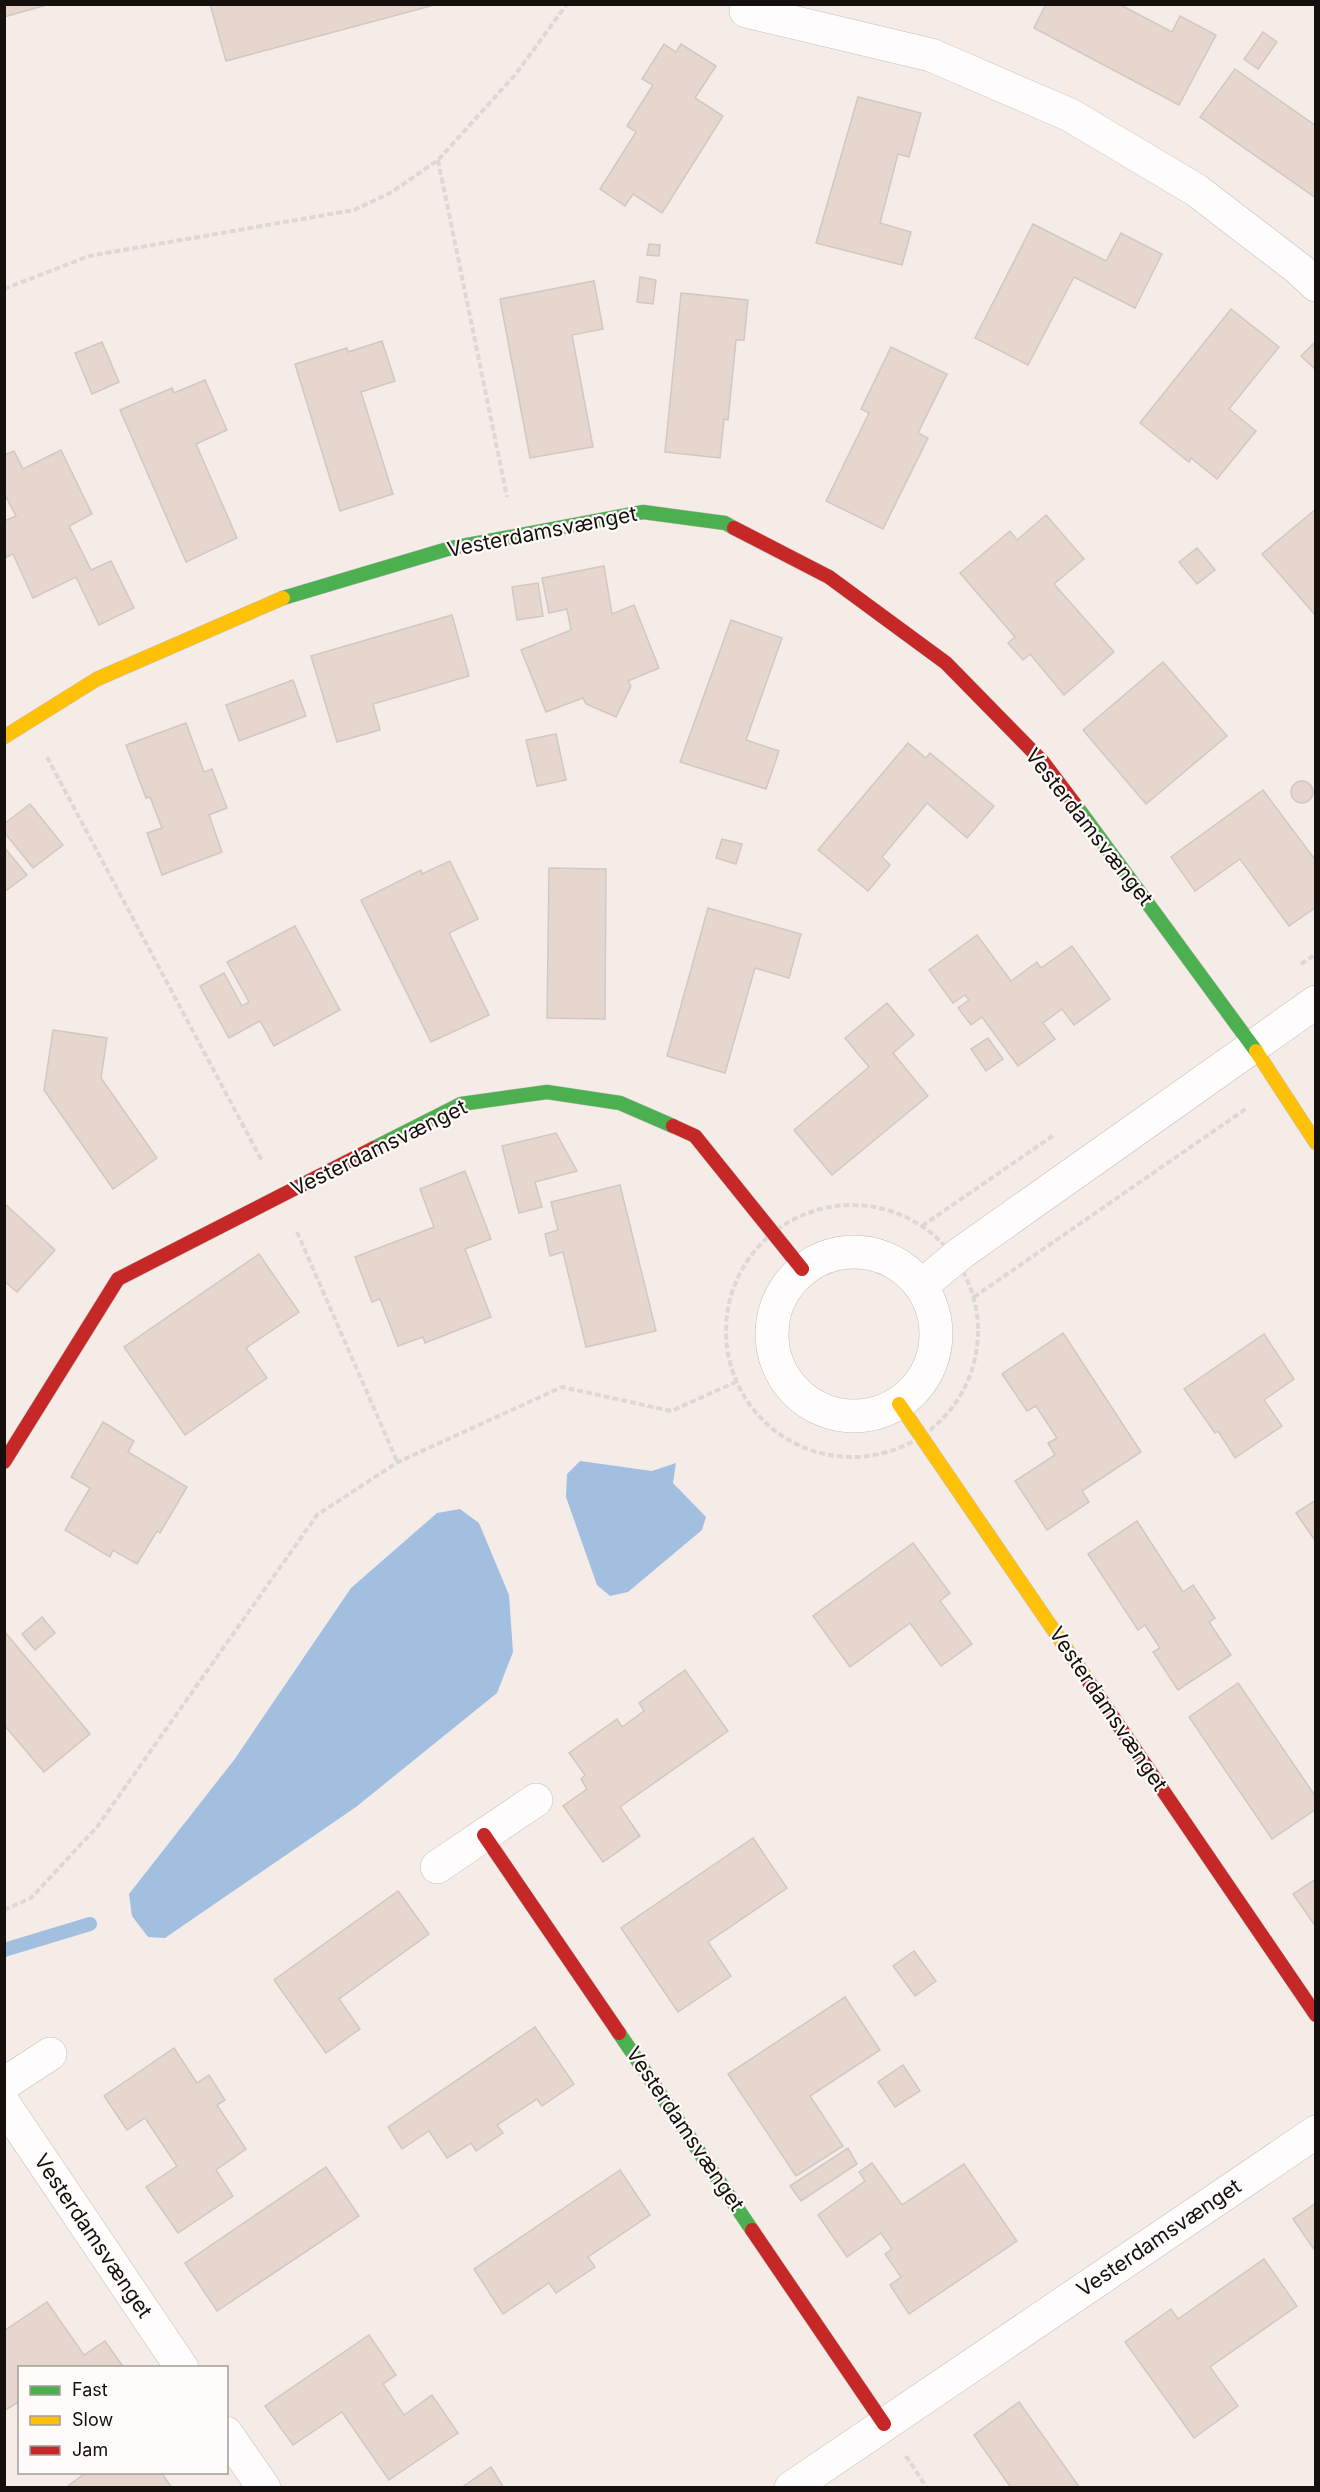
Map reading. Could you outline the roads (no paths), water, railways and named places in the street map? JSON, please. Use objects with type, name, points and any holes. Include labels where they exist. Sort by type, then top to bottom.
[{"type":"street","points":[[748,4],[746,11],[931,56],[1070,115],[1196,190],[1299,269],[1316,285]]},
{"type":"street","name":"Vesterdamsvænget","points":[[4,737],[97,679],[282,598],[451,548],[514,534],[643,512],[725,523],[829,577],[946,663],[1043,762],[1253,1046],[1316,1143]]},
{"type":"street","points":[[921,1286],[956,1258],[1316,1002]]},
{"type":"street","name":"Vesterdamsvænget","points":[[4,1462],[118,1280],[461,1104],[547,1092],[620,1103],[695,1136],[802,1269]]},
{"type":"street","points":[[852,1252],[878,1256],[902,1268],[921,1286],[935,1316],[935,1349],[923,1380],[899,1404],[866,1417],[830,1414],[799,1396],[778,1368],[771,1332],[780,1297],[802,1269],[825,1257],[852,1252]]},
{"type":"street","name":"Vesterdamsvænget","points":[[899,1404],[1316,2015]]},
{"type":"street","points":[[437,1867],[536,1800]]},
{"type":"street","name":"Vesterdamsvænget","points":[[484,1835],[884,2424]]},
{"type":"street","points":[[4,2084],[50,2054]]},
{"type":"street","name":"Vesterdamsvænget","points":[[4,2104],[181,2366]]},
{"type":"street","name":"Vesterdamsvænget","points":[[790,2487],[1316,2132]]},
{"type":"street","points":[[228,2436],[264,2487]]},
{"type":"water","points":[[580,1461],[652,1471],[676,1463],[673,1483],[706,1517],[702,1530],[628,1592],[610,1596],[597,1585],[566,1497],[567,1474]]},
{"type":"water","points":[[460,1509],[479,1523],[509,1595],[513,1652],[497,1693],[356,1807],[165,1938],[148,1937],[132,1916],[129,1894],[234,1760],[351,1588],[437,1513]]},
{"type":"waterway","points":[[4,1950],[90,1924]]}]
